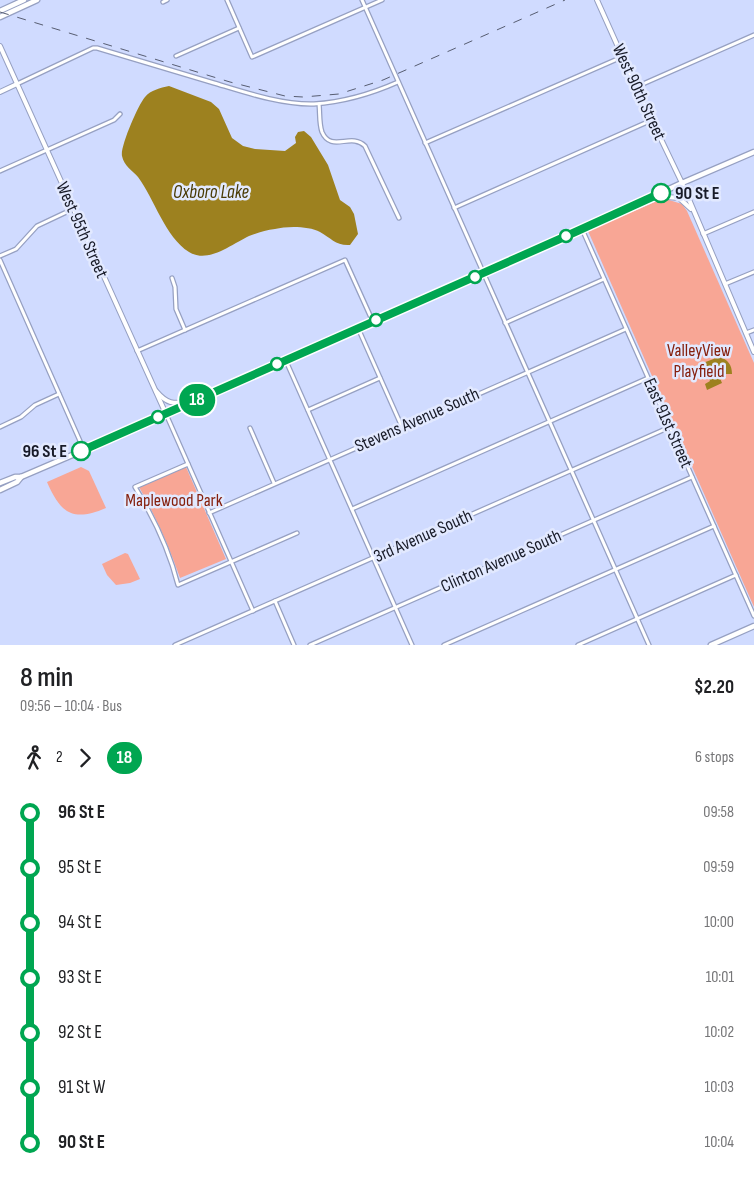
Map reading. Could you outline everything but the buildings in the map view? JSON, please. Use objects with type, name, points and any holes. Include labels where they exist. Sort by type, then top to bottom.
[{"type":"main road","points":[[0,11],[24,0]]},
{"type":"main road","points":[[0,17],[37,0]]},
{"type":"main road","points":[[0,483],[15,477],[21,477],[84,450],[754,152]]},
{"type":"main road","points":[[0,490],[18,482],[21,477]]},
{"type":"main road","points":[[711,645],[754,626]]},
{"type":"street","points":[[163,2],[168,0]]},
{"type":"street","points":[[227,0],[252,57],[382,0]]},
{"type":"street","points":[[362,0],[649,645]]},
{"type":"street","name":"West 90th Street","points":[[597,0],[636,88],[682,183],[754,352]]},
{"type":"street","points":[[176,56],[239,28]]},
{"type":"street","points":[[636,88],[754,35]]},
{"type":"street","name":"West 95th Street","points":[[0,46],[136,352],[166,414]]},
{"type":"street","points":[[0,92],[97,48],[248,93],[304,104],[319,104],[365,95],[398,82]]},
{"type":"street","points":[[425,143],[622,57]]},
{"type":"street","points":[[319,104],[322,131],[327,139],[336,142],[354,139],[362,142],[399,218]]},
{"type":"street","points":[[0,172],[114,120],[120,114]]},
{"type":"street","points":[[454,208],[652,120]]},
{"type":"street","points":[[653,196],[679,198],[694,211]]},
{"type":"street","points":[[0,256],[16,249],[37,226],[73,210]]},
{"type":"street","points":[[703,234],[754,212]]},
{"type":"street","name":"East 91st Street","points":[[582,229],[754,616]]},
{"type":"street","points":[[0,260],[84,450]]},
{"type":"street","points":[[136,352],[345,260],[373,322]]},
{"type":"street","points":[[724,285],[754,272]]},
{"type":"street","points":[[172,278],[175,288],[176,309],[185,330]]},
{"type":"street","points":[[505,323],[604,279]]},
{"type":"street","points":[[358,328],[402,427]]},
{"type":"street","name":"Stevens Avenue South","points":[[209,513],[626,329]]},
{"type":"street","points":[[746,333],[754,330]]},
{"type":"street","points":[[286,361],[412,645]]},
{"type":"street","points":[[308,410],[380,378]]},
{"type":"street","points":[[352,509],[648,378]]},
{"type":"street","points":[[153,387],[166,401],[175,404],[192,402]]},
{"type":"street","points":[[0,427],[21,417],[35,405],[59,394]]},
{"type":"street","points":[[166,414],[253,611]]},
{"type":"street","name":"3rd Avenue South","points":[[176,645],[670,427]]},
{"type":"street","points":[[250,428],[274,483]]},
{"type":"street","points":[[188,464],[135,487],[161,534],[174,567],[178,585],[296,533]]},
{"type":"street","name":"Clinton Avenue South","points":[[310,645],[692,477]]},
{"type":"street","points":[[444,645],[714,526]]},
{"type":"street","points":[[578,645],[736,575]]},
{"type":"street","points":[[275,601],[294,645]]},
{"type":"green space","name":"ValleyView Playfield","points":[[669,200],[682,204],[687,211],[754,363],[754,607],[588,231],[657,201]]},
{"type":"green space","points":[[81,467],[89,471],[106,508],[95,512],[77,514],[69,512],[57,502],[47,482]]},
{"type":"green space","name":"Maplewood Park","points":[[186,467],[226,559],[180,578],[162,532],[139,487]]},
{"type":"green space","points":[[125,553],[128,554],[140,579],[116,585],[107,575],[102,564]]},
{"type":"water","name":"Oxboro Lake","points":[[169,86],[211,102],[219,109],[232,138],[243,146],[255,149],[285,151],[296,143],[295,137],[298,132],[304,131],[311,137],[328,165],[340,200],[350,207],[354,214],[358,234],[350,245],[337,243],[315,230],[292,227],[258,233],[220,251],[204,256],[189,252],[181,245],[173,237],[144,186],[126,165],[122,156],[127,135],[142,101],[153,91]]},
{"type":"water","points":[[719,357],[729,363],[732,374],[723,374],[720,368],[716,369],[722,383],[707,390],[705,384],[710,381],[705,369],[700,364]]},
{"type":"railway","points":[[0,12],[230,82],[285,96],[303,97],[339,94],[383,80],[565,0]]},
{"type":"bus line","name":"18","points":[[81,451],[661,193]]},
{"type":"place","name":"90 St E","points":[[661,193]]},
{"type":"place","name":"96 St E","points":[[81,451]]}]
